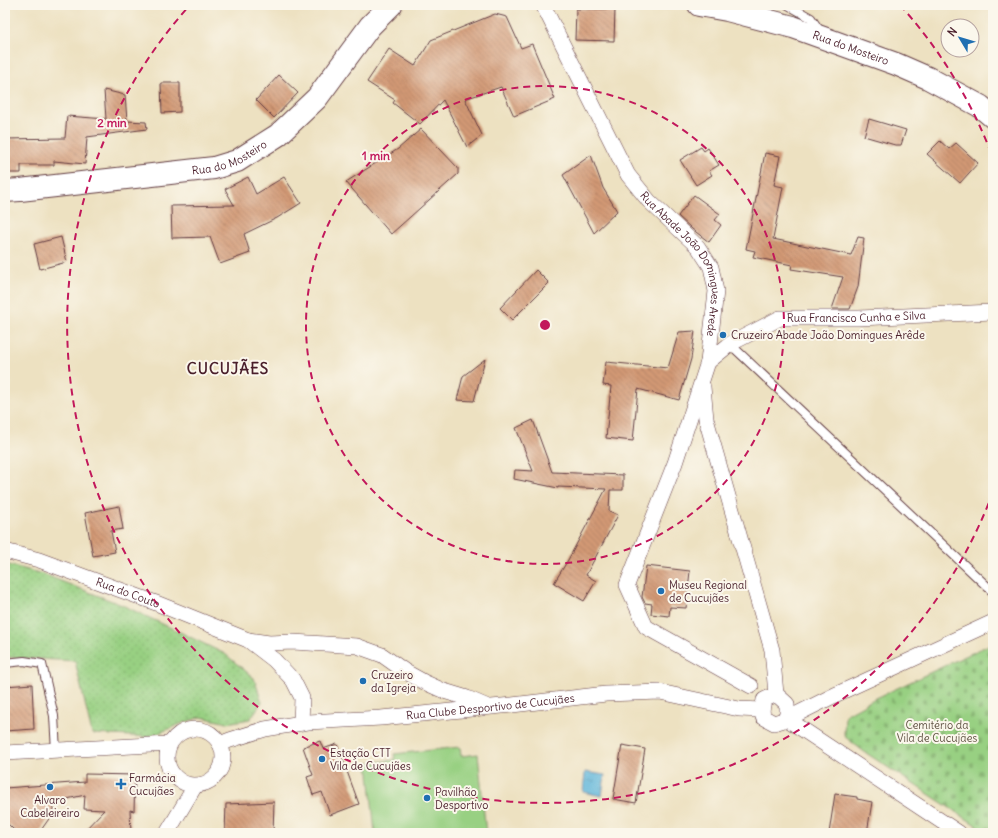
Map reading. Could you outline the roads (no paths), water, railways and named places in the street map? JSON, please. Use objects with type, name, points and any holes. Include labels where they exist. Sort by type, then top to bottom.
[{"type":"main road","name":"Rua do Mosteiro","points":[[5,191],[214,168],[237,161],[278,135],[316,98],[370,26],[391,5]]},
{"type":"main road","name":"Rua do Mosteiro","points":[[699,5],[727,10],[793,27],[896,64],[928,78],[980,106],[993,117]]},
{"type":"street","name":"Rua Abade João Domingues Arede","points":[[543,5],[628,175],[648,201],[698,247],[711,268],[716,291],[708,362],[675,463],[627,585],[646,627],[751,686]]},
{"type":"street","name":"Rua Francisco Cunha e Silva","points":[[708,362],[730,344],[780,318],[858,318],[993,312]]},
{"type":"street","points":[[702,380],[706,419],[772,650],[776,694],[787,704],[787,719]]},
{"type":"street","name":"Rua do Couto","points":[[5,551],[39,560],[156,603],[248,640],[274,660],[293,680],[302,698],[301,723]]},
{"type":"street","points":[[776,694],[764,700],[762,710],[763,717],[774,722],[787,719],[837,694],[993,622]]},
{"type":"street","name":"Rua do Couto","points":[[248,640],[357,646],[382,655],[406,672],[424,682],[444,691],[467,698],[488,708]]},
{"type":"street","name":"Rua Clube Desportivo de Cucujães","points":[[220,744],[265,729],[308,722],[381,718],[488,708],[606,694],[660,692],[739,709],[762,710]]},
{"type":"street","points":[[787,719],[959,833]]},
{"type":"street","points":[[195,729],[205,731],[213,736],[220,744],[223,753],[223,763],[213,780],[194,786],[176,780],[170,772],[166,763],[166,754],[169,744],[180,733],[195,729]]},
{"type":"street","points":[[5,753],[169,744]]},
{"type":"street","points":[[167,833],[194,786]]},
{"type":"lane","points":[[788,5],[811,18],[826,38]]},
{"type":"lane","points":[[730,344],[993,592]]},
{"type":"lane","points":[[5,663],[24,661],[42,664],[54,716],[56,751]]},
{"type":"water","points":[[585,772],[605,775],[602,796],[583,792]]},
{"type":"place","name":"Cruzeiro Abade João Domingues Arêde","points":[[723,335]]},
{"type":"place","name":"Museu Regional de Cucujães","points":[[661,591]]},
{"type":"place","name":"Cruzeiro da Igreja","points":[[363,681]]},
{"type":"place","name":"Estação CTT Vila de Cucujães","points":[[322,759]]},
{"type":"place","name":"Farmácia Cucujães","points":[[121,784]]},
{"type":"place","name":"Alvaro Cabeleireiro","points":[[50,787]]},
{"type":"place","name":"Pavilhão Desportivo","points":[[427,798]]},
{"type":"district","name":"CUCUJÃES","points":[[228,368]]},
{"type":"park label","name":"Cemitério da Vila de Cucujães","points":[[937,731]]}]
